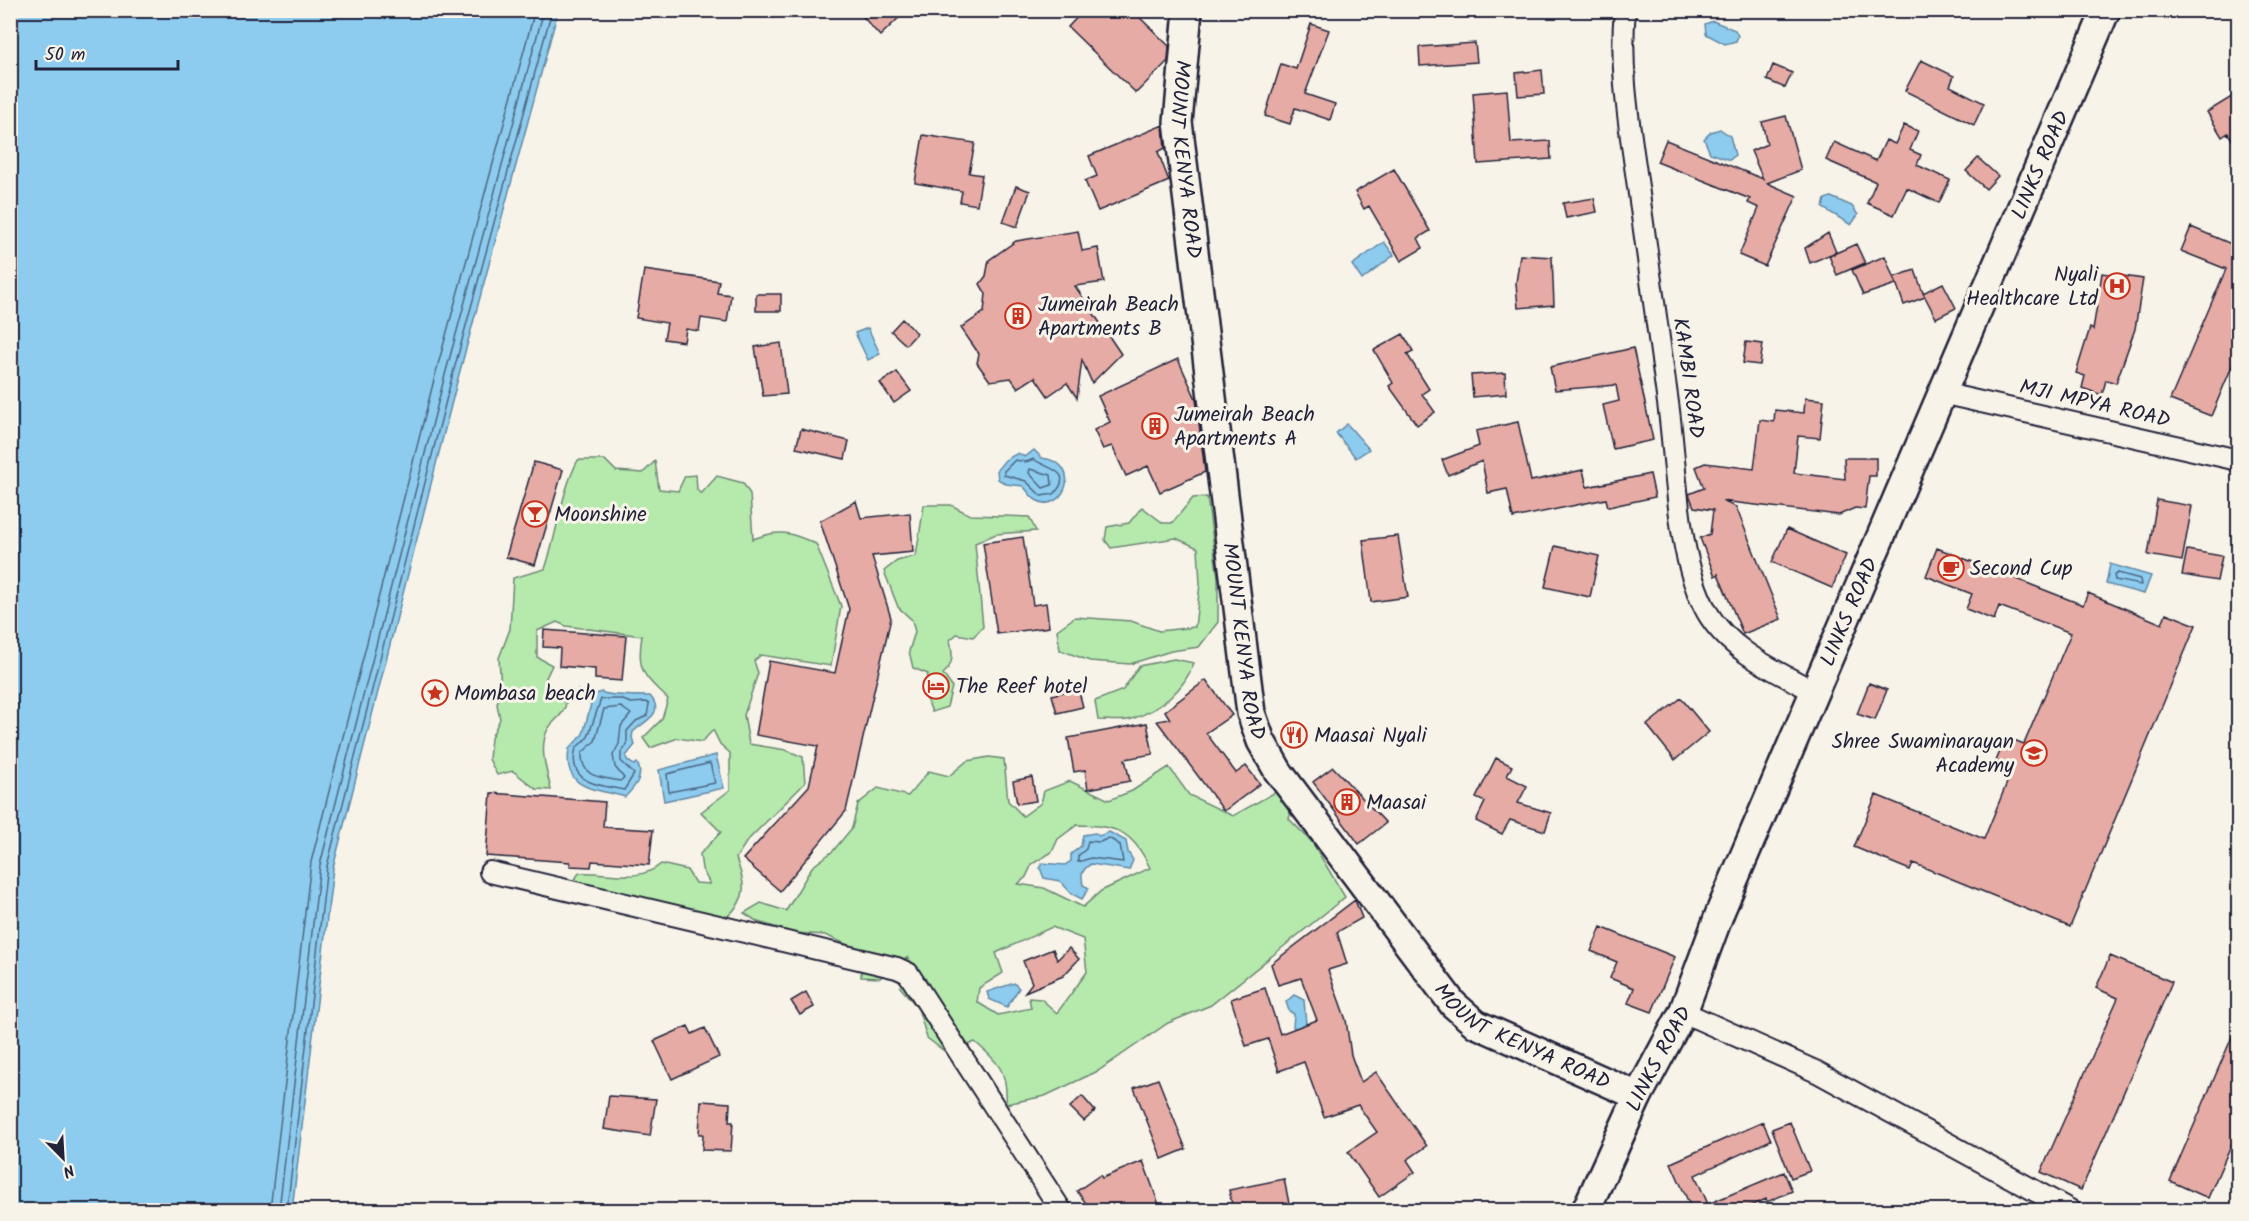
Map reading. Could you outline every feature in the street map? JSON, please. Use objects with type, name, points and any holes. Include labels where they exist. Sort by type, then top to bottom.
[{"type":"main road","name":"MOUNT KENYA ROAD","points":[[1188,10],[1178,122],[1251,713],[1261,741],[1278,771],[1453,1004],[1476,1024],[1638,1096]]},
{"type":"main road","name":"LINKS ROAD","points":[[1586,1210],[1638,1096],[1683,1012],[1720,910],[2106,10]]},
{"type":"street","name":"KAMBI ROAD","points":[[1625,10],[1623,35],[1626,99],[1675,448],[1686,556],[1692,580],[1708,614],[1725,636],[1750,656],[1815,692]]},
{"type":"street","name":"MJI MPYA ROAD","points":[[1941,393],[2238,460]]},
{"type":"street","points":[[490,872],[897,968],[908,973],[1061,1210]]},
{"type":"street","points":[[1683,1012],[1817,1072],[2070,1210]]},
{"type":"green space","points":[[578,460],[605,460],[616,471],[643,473],[655,461],[659,489],[678,491],[685,476],[696,475],[697,490],[701,494],[717,476],[743,483],[750,494],[753,539],[785,533],[816,544],[841,606],[831,666],[761,655],[754,661],[758,673],[744,715],[749,744],[786,750],[803,757],[805,783],[747,841],[736,858],[743,883],[742,897],[727,917],[701,913],[677,905],[655,905],[573,882],[579,873],[642,874],[661,864],[687,870],[695,883],[710,884],[702,869],[700,854],[721,832],[701,812],[730,790],[730,753],[720,744],[713,730],[702,742],[678,738],[650,748],[643,738],[662,719],[668,699],[648,678],[641,665],[642,636],[566,626],[557,622],[537,631],[537,657],[552,665],[545,680],[553,696],[566,703],[545,736],[544,760],[551,790],[536,789],[513,771],[497,775],[489,759],[491,738],[500,719],[497,704],[501,689],[499,658],[510,629],[513,578],[545,569],[563,500]]},
{"type":"green space","points":[[1207,497],[1218,578],[1218,622],[1199,647],[1171,651],[1130,664],[1090,661],[1060,650],[1057,630],[1075,617],[1131,621],[1159,631],[1195,627],[1200,584],[1198,548],[1176,538],[1111,548],[1105,540],[1107,527],[1129,523],[1142,507],[1163,523],[1172,523],[1193,498]]},
{"type":"green space","points":[[924,505],[951,505],[970,515],[1029,517],[1036,531],[996,534],[975,543],[983,627],[973,637],[957,634],[950,640],[952,659],[943,674],[952,687],[947,707],[932,712],[924,692],[928,674],[913,668],[909,651],[915,632],[912,620],[898,607],[884,571],[897,561],[916,556]]},
{"type":"green space","points":[[1174,659],[1194,663],[1184,682],[1170,698],[1143,715],[1132,719],[1098,720],[1095,701],[1123,690],[1139,666]]},
{"type":"green space","points":[[989,757],[1004,759],[1008,801],[1023,816],[1041,803],[1044,791],[1070,781],[1109,800],[1132,791],[1169,767],[1189,795],[1233,816],[1281,789],[1292,808],[1289,819],[1312,842],[1345,897],[1211,1005],[1168,1023],[1098,1071],[1045,1096],[1006,1104],[1005,1083],[1000,1068],[975,1042],[948,1054],[927,1038],[918,1008],[900,987],[917,972],[908,957],[880,978],[861,977],[862,951],[825,935],[795,933],[758,922],[744,913],[761,903],[786,911],[812,867],[833,851],[852,828],[858,804],[878,788],[908,796],[929,771],[949,776],[967,761]],"holes":[[[1077,825],[1091,825],[1122,833],[1137,846],[1150,868],[1101,891],[1083,907],[1044,888],[1018,884],[1026,877],[1032,864],[1052,852],[1058,839]],[[1052,927],[1083,939],[1087,972],[1057,1013],[1041,999],[1029,998],[1031,1008],[998,1015],[977,1002],[979,988],[1003,973],[996,953]]]},
{"type":"water","points":[[10,11],[558,11],[458,378],[333,868],[292,1210],[11,1210]]},
{"type":"water","points":[[1713,21],[1735,30],[1738,36],[1736,41],[1725,44],[1706,34],[1705,24]]},
{"type":"water","points":[[1720,129],[1730,136],[1735,155],[1730,160],[1710,153],[1704,139],[1711,132]]},
{"type":"water","points":[[1831,197],[1852,206],[1858,215],[1851,225],[1823,208],[1825,199]]},
{"type":"water","points":[[1384,242],[1394,255],[1362,280],[1352,265]]},
{"type":"water","points":[[868,328],[880,354],[868,360],[855,333]]},
{"type":"water","points":[[1347,424],[1369,449],[1356,458],[1336,433]]},
{"type":"water","points":[[1034,450],[1042,458],[1056,462],[1064,469],[1065,487],[1054,501],[1045,503],[1036,500],[1023,486],[1006,484],[998,479],[997,470],[1005,460],[1018,453],[1025,457]]},
{"type":"water","points":[[2110,564],[2151,576],[2144,594],[2106,584]]},
{"type":"water","points":[[578,690],[593,701],[596,694],[601,692],[650,696],[654,702],[656,708],[652,717],[633,732],[632,738],[635,745],[626,756],[627,760],[634,765],[637,763],[640,773],[635,786],[625,797],[584,786],[571,773],[568,763],[569,749],[583,734],[591,704],[584,700],[575,702],[573,698]]},
{"type":"water","points":[[716,755],[724,788],[664,801],[659,770]]},
{"type":"water","points":[[1109,832],[1126,841],[1128,852],[1133,860],[1129,870],[1091,864],[1082,873],[1083,885],[1089,888],[1082,899],[1072,894],[1060,881],[1044,878],[1040,868],[1042,863],[1065,865],[1071,861],[1071,854],[1081,846],[1083,835],[1095,833],[1099,836]]},
{"type":"water","points":[[1014,983],[1019,988],[1007,1007],[989,999],[987,992]]},
{"type":"water","points":[[1294,995],[1304,1000],[1306,1024],[1298,1029],[1293,1027],[1294,1014],[1289,1011],[1286,1002]]},
{"type":"building","points":[[857,10],[907,10],[880,36]]},
{"type":"building","points":[[1084,10],[1132,10],[1169,46],[1168,61],[1136,93],[1068,27]]},
{"type":"building","points":[[1311,24],[1329,30],[1305,94],[1335,104],[1330,120],[1295,108],[1290,124],[1265,116],[1281,64],[1296,69]]},
{"type":"building","points":[[1475,43],[1477,62],[1420,66],[1419,47]]},
{"type":"building","points":[[1921,60],[1954,76],[1950,86],[1984,103],[1974,125],[1905,91]]},
{"type":"building","points":[[1773,65],[1792,73],[1785,88],[1767,80]]},
{"type":"building","points":[[1542,70],[1544,94],[1518,96],[1516,73]]},
{"type":"building","points":[[1507,90],[1511,143],[1550,141],[1551,159],[1478,164],[1473,93]]},
{"type":"building","points":[[2238,93],[2238,150],[2228,133],[2222,137],[2207,112]]},
{"type":"building","points":[[1786,116],[1801,170],[1767,183],[1797,196],[1765,266],[1739,255],[1759,208],[1748,203],[1750,199],[1657,162],[1666,140],[1763,179],[1751,151],[1767,144],[1762,122]]},
{"type":"building","points":[[1163,125],[1165,148],[1158,152],[1169,181],[1098,211],[1085,181],[1097,176],[1089,156]]},
{"type":"building","points":[[1904,125],[1918,131],[1910,150],[1921,155],[1917,165],[1950,180],[1939,203],[1907,188],[1894,215],[1867,203],[1876,182],[1826,160],[1834,142],[1876,161],[1886,140],[1895,144]]},
{"type":"building","points":[[923,135],[975,143],[969,173],[982,175],[977,205],[960,202],[962,191],[915,183]]},
{"type":"building","points":[[1978,158],[1998,176],[1986,189],[1966,171]]},
{"type":"building","points":[[1394,169],[1430,231],[1418,238],[1423,248],[1401,261],[1369,206],[1364,209],[1355,192]]},
{"type":"building","points":[[1016,186],[1030,191],[1017,227],[1003,222]]},
{"type":"building","points":[[1594,198],[1597,212],[1566,218],[1563,203]]},
{"type":"building","points":[[2191,227],[2236,246],[2238,240],[2238,352],[2211,416],[2170,400],[2226,269],[2181,251]]},
{"type":"building","name":"Jumeirah Beach Apartments B","points":[[1078,231],[1082,251],[1098,248],[1104,282],[1075,286],[1121,354],[1092,383],[1082,360],[1077,398],[1067,383],[1048,396],[1035,377],[1018,388],[1011,378],[990,381],[977,363],[979,354],[961,328],[984,312],[986,294],[980,284],[986,276],[989,260],[1016,241]]},
{"type":"building","points":[[1828,233],[1836,252],[1810,263],[1805,248]]},
{"type":"building","points":[[1856,244],[1865,263],[1837,275],[1829,256]]},
{"type":"building","points":[[1520,255],[1552,257],[1554,305],[1518,308],[1516,283]]},
{"type":"building","points":[[1885,256],[1896,284],[1863,295],[1852,270]]},
{"type":"building","points":[[644,270],[719,281],[717,293],[731,295],[727,322],[701,318],[699,331],[686,329],[684,342],[664,339],[667,323],[636,318]]},
{"type":"building","points":[[1915,270],[1925,297],[1904,305],[1894,277]]},
{"type":"building","points":[[2102,273],[2143,279],[2135,329],[2116,383],[2106,380],[2102,395],[2082,388],[2085,376],[2076,373],[2090,328],[2093,330]]},
{"type":"building","points":[[1943,283],[1956,308],[1936,318],[1923,293]]},
{"type":"building","points":[[756,294],[781,294],[781,311],[756,311]]},
{"type":"building","points":[[902,319],[917,333],[906,345],[891,331]]},
{"type":"building","points":[[1403,334],[1413,351],[1407,354],[1429,389],[1422,394],[1435,412],[1417,425],[1389,386],[1393,383],[1374,350]]},
{"type":"building","points":[[1746,342],[1763,344],[1760,365],[1743,363]]},
{"type":"building","points":[[781,343],[787,394],[763,396],[755,347]]},
{"type":"building","points":[[1633,348],[1653,440],[1613,449],[1603,405],[1619,401],[1616,385],[1555,390],[1550,367]]},
{"type":"building","name":"Jumeirah Beach Apartments A","points":[[1178,359],[1196,399],[1205,472],[1160,492],[1148,466],[1126,476],[1112,446],[1103,449],[1094,430],[1110,422],[1098,396]]},
{"type":"building","points":[[897,372],[911,391],[894,403],[880,383]]},
{"type":"building","points":[[1505,373],[1506,394],[1473,397],[1471,375]]},
{"type":"building","points":[[1805,398],[1824,400],[1820,438],[1798,436],[1794,473],[1845,479],[1844,458],[1876,458],[1876,476],[1869,476],[1865,509],[1855,508],[1839,515],[1722,501],[1736,507],[1781,619],[1743,634],[1718,574],[1715,576],[1700,538],[1710,534],[1713,510],[1694,507],[1689,494],[1704,488],[1696,467],[1705,463],[1754,469],[1760,420],[1774,422],[1775,410],[1804,413]]},
{"type":"building","points":[[1518,422],[1531,481],[1583,470],[1587,487],[1650,474],[1655,497],[1608,507],[1606,499],[1513,518],[1507,489],[1488,493],[1482,461],[1448,475],[1442,460],[1479,446],[1476,431]]},
{"type":"building","points":[[801,429],[849,441],[845,459],[796,448]]},
{"type":"building","name":"Moonshine","points":[[534,462],[563,470],[535,565],[506,557]]},
{"type":"building","points":[[2157,500],[2192,506],[2182,561],[2148,555]]},
{"type":"building","points":[[856,501],[861,518],[910,513],[913,552],[872,556],[891,618],[846,811],[780,891],[743,859],[809,786],[818,746],[756,735],[769,661],[835,673],[849,609],[820,521]]},
{"type":"building","points":[[1787,529],[1846,555],[1832,588],[1772,562]]},
{"type":"building","points":[[1398,536],[1408,597],[1371,602],[1363,540]]},
{"type":"building","points":[[1023,537],[1033,605],[1046,603],[1049,627],[997,634],[983,543]]},
{"type":"building","points":[[1555,546],[1599,556],[1590,597],[1545,587]]},
{"type":"building","points":[[1937,548],[2083,605],[2088,593],[2162,624],[2166,613],[2196,625],[2070,927],[1913,863],[1910,870],[1854,847],[1876,795],[1984,839],[2013,768],[1996,761],[2006,737],[2024,744],[2071,633],[1999,606],[1994,620],[1966,609],[1972,594],[1926,576]]},
{"type":"building","points":[[2187,550],[2222,556],[2217,581],[2182,575]]},
{"type":"building","points":[[544,630],[626,636],[622,681],[595,679],[595,669],[559,666],[560,648],[543,647]]},
{"type":"building","points":[[1206,680],[1232,715],[1206,733],[1236,773],[1246,766],[1260,784],[1224,811],[1157,721],[1170,719],[1165,711]]},
{"type":"building","points":[[1869,683],[1887,690],[1875,720],[1857,714]]},
{"type":"building","points":[[1078,688],[1083,707],[1057,713],[1052,695]]},
{"type":"building","points":[[1681,698],[1709,732],[1675,760],[1647,725]]},
{"type":"building","points":[[1147,723],[1153,754],[1125,759],[1130,781],[1088,789],[1085,770],[1074,772],[1068,738]]},
{"type":"building","points":[[1496,758],[1512,766],[1507,776],[1527,786],[1518,803],[1551,813],[1545,831],[1510,820],[1502,834],[1476,821],[1485,802],[1476,798]]},
{"type":"building","name":"Maasai","points":[[1333,767],[1386,823],[1359,844],[1313,782]]},
{"type":"building","points":[[1032,777],[1036,801],[1017,804],[1013,781]]},
{"type":"building","points":[[491,793],[605,802],[603,827],[653,830],[649,865],[592,861],[591,867],[570,866],[570,862],[486,856]]},
{"type":"building","points":[[1355,900],[1362,918],[1337,932],[1347,964],[1328,970],[1346,1020],[1351,1055],[1361,1082],[1376,1072],[1427,1146],[1407,1160],[1415,1172],[1379,1197],[1348,1152],[1377,1132],[1358,1105],[1324,1117],[1304,1062],[1279,1071],[1268,1039],[1246,1046],[1231,999],[1265,988],[1280,1034],[1317,1020],[1301,978],[1278,985],[1271,964]]},
{"type":"building","points":[[1601,927],[1675,957],[1652,1012],[1628,1003],[1634,988],[1610,978],[1617,962],[1591,951]]},
{"type":"building","points":[[1069,948],[1079,959],[1063,976],[1025,992],[1032,983],[1023,961],[1053,949],[1057,960]]},
{"type":"building","points":[[2110,956],[2172,982],[2081,1190],[2041,1172],[2118,998],[2096,988]]},
{"type":"building","points":[[806,992],[814,1007],[800,1015],[791,1001]]},
{"type":"building","points":[[2238,1023],[2238,1129],[2208,1198],[2170,1181]]},
{"type":"building","points":[[688,1026],[692,1034],[705,1028],[719,1057],[672,1079],[654,1041]]},
{"type":"building","points":[[1158,1079],[1186,1149],[1162,1159],[1134,1088]]},
{"type":"building","points":[[609,1096],[656,1099],[650,1136],[604,1129]]},
{"type":"building","points":[[1082,1096],[1095,1111],[1084,1121],[1070,1107]]},
{"type":"building","points":[[701,1101],[730,1103],[729,1122],[733,1122],[731,1151],[702,1150],[703,1134],[699,1134]]},
{"type":"building","points":[[1763,1122],[1771,1140],[1695,1175],[1708,1204],[1784,1172],[1792,1191],[1741,1210],[1692,1210],[1671,1163]]},
{"type":"building","points":[[1790,1122],[1810,1171],[1791,1178],[1772,1129]]},
{"type":"building","points":[[1143,1161],[1161,1210],[1091,1210],[1077,1191],[1100,1175],[1102,1178]]},
{"type":"building","points":[[1284,1179],[1290,1208],[1233,1210],[1229,1190]]},
{"type":"place","name":"Nyali Healthcare Ltd","points":[[2117,286]]},
{"type":"place","name":"Jumeirah Beach Apartments B","points":[[1018,316]]},
{"type":"place","name":"Jumeirah Beach Apartments A","points":[[1155,426]]},
{"type":"place","name":"Moonshine","points":[[535,514]]},
{"type":"place","name":"Second Cup","points":[[1951,568]]},
{"type":"place","name":"The Reef hotel","points":[[936,686]]},
{"type":"place","name":"Mombasa beach","points":[[435,693]]},
{"type":"place","name":"Maasai Nyali","points":[[1294,735]]},
{"type":"place","name":"Shree Swaminarayan Academy","points":[[2034,753]]},
{"type":"place","name":"Maasai","points":[[1347,802]]}]
